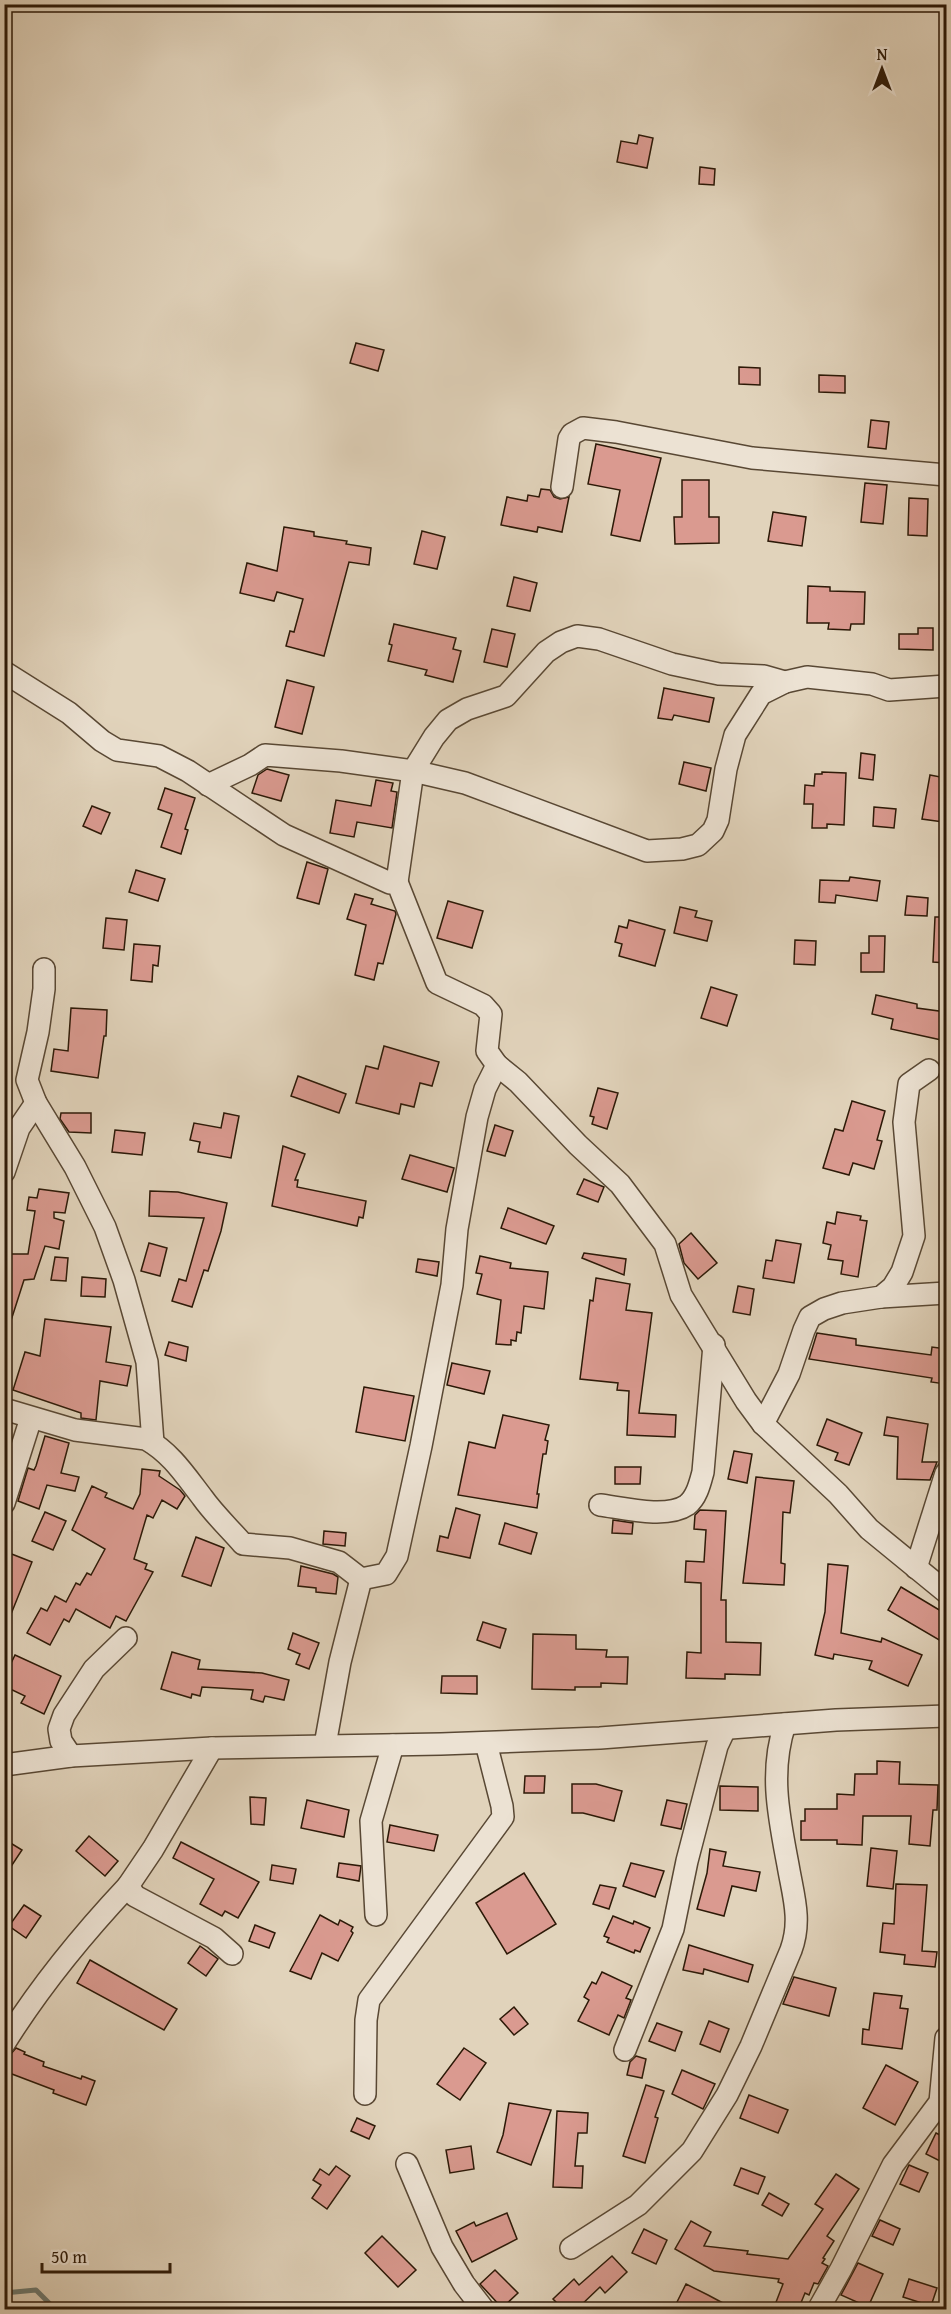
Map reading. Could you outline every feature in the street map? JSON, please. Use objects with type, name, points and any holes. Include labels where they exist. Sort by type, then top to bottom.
[{"type":"street","points":[[562,487],[568,439],[583,428],[616,432],[752,458],[946,475]]},
{"type":"street","points":[[785,682],[764,676],[719,674],[684,667],[599,639],[577,636],[561,642],[546,652],[506,696],[467,709],[448,720],[434,737],[413,771],[397,882],[437,983],[483,1005],[491,1014],[487,1051],[497,1065],[518,1082],[578,1145],[620,1184],[665,1244],[681,1295],[714,1345],[746,1401],[763,1424],[838,1494],[869,1529],[946,1592]]},
{"type":"street","points":[[4,672],[69,713],[102,741],[117,750],[159,756],[284,835],[390,883],[397,882]]},
{"type":"street","points":[[208,785],[250,765],[265,755],[341,761],[413,771],[465,783],[647,851],[682,849],[698,845],[713,831],[718,820],[726,769],[735,735],[761,694],[785,682],[807,677],[872,684],[889,690],[946,686]]},
{"type":"street","points":[[44,969],[44,988],[38,1032],[27,1080],[36,1103],[75,1167],[105,1227],[124,1280],[147,1362],[153,1443]]},
{"type":"street","points":[[4,1408],[75,1430],[146,1439],[161,1448],[182,1470],[243,1544],[290,1548],[339,1562],[361,1579],[386,1574],[398,1556],[421,1446],[452,1285],[457,1229],[477,1116],[485,1089],[497,1065]]},
{"type":"street","points":[[881,1297],[893,1287],[909,1255],[914,1236],[904,1122],[909,1084],[929,1070]]},
{"type":"street","points":[[4,1172],[19,1128],[36,1103]]},
{"type":"street","points":[[763,1424],[789,1374],[810,1317],[842,1303],[881,1297],[946,1293]]},
{"type":"street","points":[[600,1505],[668,1513],[687,1505],[697,1492],[703,1472],[714,1345]]},
{"type":"street","points":[[4,1503],[31,1418]]},
{"type":"street","points":[[916,1568],[946,1473]]},
{"type":"street","points":[[325,1745],[340,1662],[361,1579]]},
{"type":"street","points":[[71,1756],[61,1741],[59,1729],[64,1715],[94,1669],[126,1638]]},
{"type":"street","points":[[4,1765],[71,1756],[212,1748],[486,1743],[600,1738],[836,1720],[946,1716]]},
{"type":"street","points":[[571,2248],[638,2205],[692,2151],[727,2095],[791,1950],[796,1936],[796,1905],[775,1776],[776,1756],[784,1724]]},
{"type":"street","points":[[625,2050],[674,1929],[687,1861],[717,1746],[725,1729]]},
{"type":"street","points":[[365,2094],[366,2020],[369,2000],[503,1817],[486,1743]]},
{"type":"street","points":[[376,1914],[371,1821],[393,1745]]},
{"type":"street","points":[[4,2044],[31,2001],[87,1930],[128,1886],[153,1849],[212,1748]]},
{"type":"street","points":[[128,1886],[135,1896],[213,1938],[232,1954]]},
{"type":"street","points":[[818,2310],[863,2226],[892,2165],[943,2106],[946,2038]]},
{"type":"street","points":[[407,2164],[442,2247],[464,2284],[484,2310]]},
{"type":"building","points":[[639,135],[653,138],[647,168],[617,162],[621,141],[637,144]]},
{"type":"building","points":[[700,167],[715,169],[714,185],[699,184]]},
{"type":"building","points":[[356,343],[384,350],[378,371],[350,363]]},
{"type":"building","points":[[739,367],[760,368],[760,385],[739,384]]},
{"type":"building","points":[[819,375],[845,376],[845,393],[819,392]]},
{"type":"building","points":[[871,420],[889,422],[886,449],[868,447]]},
{"type":"building","points":[[596,444],[661,458],[640,541],[611,535],[620,490],[588,484]]},
{"type":"building","points":[[682,480],[709,480],[709,517],[719,517],[719,543],[675,544],[674,517],[682,517]]},
{"type":"building","points":[[865,483],[887,485],[883,524],[861,522]]},
{"type":"building","points":[[541,489],[550,490],[554,497],[560,499],[569,497],[562,532],[538,527],[537,532],[501,525],[507,497],[527,501],[528,495],[539,497]]},
{"type":"building","points":[[909,498],[928,499],[927,536],[908,535]]},
{"type":"building","points":[[773,512],[806,517],[802,546],[768,541]]},
{"type":"building","points":[[284,527],[314,532],[314,536],[347,541],[346,544],[371,548],[369,565],[349,562],[324,656],[286,646],[290,631],[294,632],[303,599],[277,592],[274,601],[240,593],[247,563],[277,571]]},
{"type":"building","points":[[422,531],[445,537],[437,569],[414,564]]},
{"type":"building","points":[[514,577],[537,583],[530,611],[507,606]]},
{"type":"building","points":[[808,586],[830,587],[830,591],[865,592],[864,624],[851,624],[850,630],[828,629],[829,623],[807,623]]},
{"type":"building","points":[[394,624],[456,638],[453,649],[461,651],[453,682],[425,675],[427,670],[388,661]]},
{"type":"building","points":[[918,628],[933,628],[933,650],[899,649],[899,634],[918,634]]},
{"type":"building","points":[[492,629],[515,634],[507,667],[484,662]]},
{"type":"building","points":[[287,680],[314,687],[302,734],[275,727]]},
{"type":"building","points":[[664,688],[714,698],[709,722],[674,715],[672,720],[658,718]]},
{"type":"building","points":[[861,753],[875,755],[873,780],[859,778]]},
{"type":"building","points":[[684,762],[711,768],[706,791],[679,784]]},
{"type":"building","points":[[267,769],[289,775],[281,801],[252,793],[258,775]]},
{"type":"building","points":[[822,772],[846,773],[844,825],[827,824],[827,828],[812,828],[813,804],[804,804],[805,785],[814,786],[815,774],[822,774]]},
{"type":"building","points":[[930,775],[946,778],[943,822],[922,819]]},
{"type":"building","points":[[376,780],[393,783],[391,791],[397,792],[392,828],[357,822],[354,837],[330,833],[336,800],[371,806]]},
{"type":"building","points":[[165,788],[195,798],[185,829],[188,830],[181,854],[161,847],[172,814],[158,809]]},
{"type":"building","points":[[92,806],[110,813],[101,834],[83,826]]},
{"type":"building","points":[[874,807],[896,809],[894,828],[873,826]]},
{"type":"building","points":[[307,862],[328,869],[319,904],[297,898]]},
{"type":"building","points":[[136,870],[165,879],[158,901],[129,892]]},
{"type":"building","points":[[850,877],[880,881],[877,901],[836,895],[835,903],[819,902],[820,880],[849,881]]},
{"type":"building","points":[[355,894],[373,899],[371,904],[395,911],[396,914],[383,964],[378,963],[374,980],[355,975],[366,925],[347,919]]},
{"type":"building","points":[[907,896],[928,898],[927,916],[905,915]]},
{"type":"building","points":[[448,901],[483,911],[472,948],[437,938]]},
{"type":"building","points":[[680,907],[697,911],[695,917],[712,921],[707,941],[674,933]]},
{"type":"building","points":[[935,917],[946,917],[946,963],[933,962]]},
{"type":"building","points":[[106,918],[127,920],[124,950],[103,948]]},
{"type":"building","points":[[629,920],[665,930],[655,966],[619,956],[622,944],[615,942],[619,926],[627,928]]},
{"type":"building","points":[[869,936],[885,936],[884,972],[861,972],[861,953],[869,953]]},
{"type":"building","points":[[795,940],[816,941],[815,965],[794,964]]},
{"type":"building","points":[[134,944],[160,946],[158,966],[153,965],[152,982],[131,980]]},
{"type":"building","points":[[711,987],[737,995],[727,1026],[701,1018]]},
{"type":"building","points":[[876,995],[917,1004],[917,1008],[946,1012],[946,1041],[891,1029],[893,1019],[872,1014]]},
{"type":"building","points":[[71,1008],[107,1010],[106,1036],[104,1036],[98,1078],[51,1071],[54,1049],[68,1051]]},
{"type":"building","points":[[384,1046],[439,1062],[432,1086],[420,1083],[414,1107],[401,1104],[399,1114],[356,1103],[366,1066],[378,1069]]},
{"type":"building","points":[[298,1076],[346,1094],[339,1113],[291,1096]]},
{"type":"building","points":[[598,1088],[618,1093],[607,1129],[592,1124],[594,1117],[590,1116]]},
{"type":"building","points":[[852,1101],[885,1111],[877,1140],[882,1141],[874,1169],[853,1163],[849,1175],[823,1168],[835,1129],[843,1131]]},
{"type":"building","points":[[61,1113],[91,1113],[91,1133],[69,1132],[60,1119]]},
{"type":"building","points":[[224,1113],[239,1116],[231,1158],[198,1152],[200,1142],[190,1140],[194,1123],[221,1128]]},
{"type":"building","points":[[495,1125],[513,1131],[505,1156],[487,1151]]},
{"type":"building","points":[[115,1130],[145,1133],[142,1155],[112,1152]]},
{"type":"building","points":[[283,1146],[305,1154],[295,1180],[298,1180],[297,1187],[366,1201],[363,1218],[359,1217],[357,1226],[272,1206]]},
{"type":"building","points":[[410,1155],[454,1168],[447,1192],[402,1179]]},
{"type":"building","points":[[584,1179],[604,1187],[598,1202],[577,1194]]},
{"type":"building","points":[[39,1189],[69,1193],[65,1213],[54,1212],[54,1218],[64,1221],[59,1249],[45,1246],[34,1279],[24,1280],[7,1333],[4,1332],[4,1258],[6,1254],[28,1254],[35,1211],[27,1210],[29,1197],[37,1198]]},
{"type":"building","points":[[150,1191],[178,1192],[227,1203],[208,1271],[204,1270],[192,1307],[172,1301],[179,1279],[186,1281],[204,1218],[149,1216]]},
{"type":"building","points":[[508,1208],[554,1226],[546,1244],[501,1228]]},
{"type":"building","points":[[837,1212],[861,1216],[860,1220],[867,1221],[858,1277],[841,1274],[843,1261],[828,1259],[831,1245],[823,1243],[827,1222],[835,1224]]},
{"type":"building","points":[[691,1233],[717,1263],[698,1279],[684,1263],[679,1244]]},
{"type":"building","points":[[776,1240],[801,1244],[794,1283],[763,1278],[766,1260],[772,1261]]},
{"type":"building","points":[[149,1243],[167,1248],[160,1276],[141,1271]]},
{"type":"building","points":[[584,1253],[626,1259],[624,1275],[582,1258]]},
{"type":"building","points":[[480,1256],[511,1263],[510,1268],[548,1272],[544,1309],[524,1306],[521,1333],[517,1332],[516,1341],[511,1340],[511,1345],[496,1344],[501,1300],[477,1294],[482,1274],[476,1273]]},
{"type":"building","points":[[55,1257],[68,1258],[66,1281],[51,1280]]},
{"type":"building","points":[[418,1259],[439,1262],[437,1276],[416,1272]]},
{"type":"building","points":[[82,1277],[106,1279],[105,1297],[81,1296]]},
{"type":"building","points":[[596,1278],[630,1284],[626,1310],[652,1313],[639,1413],[676,1415],[675,1437],[627,1435],[629,1391],[617,1390],[618,1383],[580,1379],[590,1300],[593,1301]]},
{"type":"building","points":[[738,1286],[754,1289],[750,1315],[733,1312]]},
{"type":"building","points":[[45,1319],[111,1327],[106,1362],[131,1366],[127,1386],[100,1381],[96,1420],[81,1418],[81,1413],[13,1390],[25,1352],[40,1356]]},
{"type":"building","points":[[817,1333],[856,1339],[856,1345],[931,1355],[932,1347],[946,1349],[945,1384],[931,1382],[932,1378],[809,1359]]},
{"type":"building","points":[[169,1342],[188,1347],[186,1361],[165,1355]]},
{"type":"building","points":[[452,1363],[490,1371],[484,1394],[447,1385]]},
{"type":"building","points":[[364,1387],[414,1396],[405,1441],[356,1432]]},
{"type":"building","points":[[503,1415],[549,1425],[545,1440],[548,1441],[546,1454],[543,1454],[537,1494],[539,1494],[537,1508],[458,1495],[469,1442],[495,1448]]},
{"type":"building","points":[[887,1417],[928,1424],[922,1462],[937,1462],[930,1480],[897,1479],[898,1437],[884,1435]]},
{"type":"building","points":[[827,1419],[862,1433],[849,1465],[835,1460],[838,1453],[817,1445]]},
{"type":"building","points":[[45,1436],[69,1443],[61,1473],[79,1477],[75,1491],[47,1485],[39,1509],[18,1501],[28,1468],[34,1470]]},
{"type":"building","points":[[734,1451],[752,1454],[747,1483],[728,1479]]},
{"type":"building","points":[[615,1467],[641,1467],[640,1484],[615,1484]]},
{"type":"building","points":[[142,1469],[160,1471],[159,1476],[185,1496],[177,1509],[162,1500],[153,1518],[147,1515],[134,1559],[147,1564],[145,1569],[153,1572],[126,1621],[116,1616],[110,1628],[76,1609],[69,1622],[64,1619],[50,1645],[27,1633],[41,1608],[47,1611],[55,1596],[66,1602],[76,1583],[80,1585],[87,1573],[91,1575],[105,1549],[72,1530],[92,1486],[107,1493],[105,1497],[133,1509],[140,1494]]},
{"type":"building","points":[[756,1477],[794,1481],[790,1513],[783,1512],[781,1563],[785,1564],[784,1585],[743,1583]]},
{"type":"building","points":[[456,1508],[480,1515],[470,1558],[437,1551],[440,1536],[448,1538]]},
{"type":"building","points":[[700,1510],[726,1511],[721,1600],[726,1600],[726,1642],[761,1643],[760,1675],[725,1674],[725,1679],[686,1678],[687,1652],[701,1653],[701,1583],[685,1582],[686,1561],[704,1562],[706,1530],[694,1529],[695,1515]]},
{"type":"building","points":[[45,1512],[66,1521],[53,1550],[32,1541]]},
{"type":"building","points":[[613,1520],[633,1523],[632,1534],[612,1533]]},
{"type":"building","points":[[505,1523],[537,1533],[531,1554],[499,1544]]},
{"type":"building","points":[[324,1531],[346,1533],[345,1546],[323,1544]]},
{"type":"building","points":[[196,1537],[224,1548],[211,1586],[182,1576]]},
{"type":"building","points":[[4,1551],[32,1562],[5,1629],[4,1629]]},
{"type":"building","points":[[828,1564],[848,1566],[841,1633],[881,1642],[882,1638],[922,1655],[908,1686],[869,1669],[872,1661],[834,1654],[833,1659],[815,1655],[825,1612]]},
{"type":"building","points":[[301,1566],[338,1577],[336,1594],[316,1592],[316,1588],[298,1586]]},
{"type":"building","points":[[901,1587],[946,1614],[946,1644],[888,1610]]},
{"type":"building","points":[[483,1622],[506,1629],[500,1648],[477,1640]]},
{"type":"building","points":[[293,1633],[319,1643],[309,1669],[296,1664],[300,1654],[288,1649]]},
{"type":"building","points":[[533,1634],[576,1635],[576,1649],[607,1650],[606,1657],[628,1657],[627,1684],[601,1683],[601,1687],[575,1687],[575,1690],[532,1689]]},
{"type":"building","points":[[172,1652],[200,1660],[198,1669],[262,1673],[289,1680],[284,1700],[265,1696],[263,1702],[251,1699],[253,1690],[202,1687],[200,1696],[192,1694],[191,1698],[161,1689]]},
{"type":"building","points":[[15,1655],[61,1676],[44,1714],[21,1703],[25,1696],[4,1686],[4,1678]]},
{"type":"building","points":[[442,1676],[477,1676],[477,1694],[441,1693]]},
{"type":"building","points":[[877,1761],[900,1762],[899,1784],[938,1785],[937,1810],[933,1810],[930,1846],[909,1844],[911,1816],[863,1816],[862,1845],[837,1844],[837,1840],[801,1840],[801,1821],[805,1821],[805,1809],[837,1809],[837,1794],[854,1795],[855,1774],[877,1774]]},
{"type":"building","points":[[525,1776],[545,1776],[544,1793],[524,1793]]},
{"type":"building","points":[[572,1784],[596,1784],[622,1791],[614,1821],[583,1813],[572,1813]]},
{"type":"building","points":[[720,1786],[758,1787],[758,1811],[720,1810]]},
{"type":"building","points":[[250,1797],[266,1798],[264,1825],[251,1824]]},
{"type":"building","points":[[307,1800],[349,1810],[344,1837],[301,1828]]},
{"type":"building","points":[[667,1800],[687,1804],[681,1829],[661,1825]]},
{"type":"building","points":[[390,1825],[438,1835],[434,1851],[387,1842]]},
{"type":"building","points":[[89,1836],[118,1861],[105,1876],[76,1851]]},
{"type":"building","points":[[4,1839],[22,1850],[4,1877]]},
{"type":"building","points":[[181,1842],[259,1882],[238,1918],[225,1911],[222,1916],[200,1904],[214,1879],[173,1858]]},
{"type":"building","points":[[871,1848],[897,1851],[893,1889],[867,1886]]},
{"type":"building","points":[[710,1849],[726,1852],[723,1866],[760,1872],[756,1891],[732,1886],[724,1916],[697,1909],[707,1873]]},
{"type":"building","points":[[339,1863],[361,1866],[359,1881],[337,1877]]},
{"type":"building","points":[[631,1863],[664,1871],[655,1897],[623,1886]]},
{"type":"building","points":[[272,1865],[296,1869],[293,1884],[270,1880]]},
{"type":"building","points":[[524,1873],[556,1924],[507,1954],[476,1903]]},
{"type":"building","points":[[896,1884],[927,1885],[922,1951],[937,1952],[935,1967],[904,1964],[905,1955],[880,1952],[883,1923],[894,1924]]},
{"type":"building","points":[[600,1885],[616,1888],[609,1909],[593,1904]]},
{"type":"building","points":[[24,1905],[41,1916],[26,1938],[9,1926]]},
{"type":"building","points":[[320,1915],[338,1925],[340,1920],[353,1927],[351,1931],[353,1933],[338,1961],[322,1953],[311,1979],[290,1971]]},
{"type":"building","points":[[613,1916],[650,1928],[640,1952],[635,1950],[634,1953],[607,1942],[609,1938],[604,1936]]},
{"type":"building","points":[[255,1925],[275,1933],[269,1948],[249,1941]]},
{"type":"building","points":[[689,1945],[753,1965],[748,1982],[704,1969],[703,1974],[683,1970]]},
{"type":"building","points":[[200,1946],[218,1959],[206,1976],[188,1963]]},
{"type":"building","points":[[90,1960],[177,2009],[164,2030],[77,1983]]},
{"type":"building","points":[[602,1972],[632,1986],[626,1998],[631,2000],[624,2018],[618,2015],[609,2035],[578,2021],[589,2000],[584,1997],[592,1982],[596,1984]]},
{"type":"building","points":[[794,1977],[836,1988],[829,2016],[783,2004]]},
{"type":"building","points":[[874,1993],[902,1996],[900,2008],[908,2009],[902,2049],[862,2044],[863,2029],[869,2030]]},
{"type":"building","points":[[514,2007],[528,2024],[514,2035],[500,2019]]},
{"type":"building","points":[[709,2021],[729,2029],[720,2052],[700,2044]]},
{"type":"building","points":[[657,2023],[682,2032],[675,2051],[649,2041]]},
{"type":"building","points":[[16,2048],[44,2062],[43,2066],[81,2079],[82,2076],[95,2081],[86,2105],[4,2071],[9,2056]]},
{"type":"building","points":[[464,2048],[486,2063],[460,2100],[437,2084]]},
{"type":"building","points":[[636,2056],[646,2059],[642,2078],[627,2075],[630,2062]]},
{"type":"building","points":[[886,2065],[918,2082],[895,2125],[863,2108]]},
{"type":"building","points":[[682,2070],[715,2084],[703,2109],[672,2094]]},
{"type":"building","points":[[646,2085],[664,2091],[655,2117],[658,2118],[645,2163],[623,2156]]},
{"type":"building","points":[[749,2095],[788,2110],[778,2133],[740,2118]]},
{"type":"building","points":[[509,2103],[551,2110],[531,2165],[497,2152]]},
{"type":"building","points":[[557,2111],[588,2113],[587,2133],[578,2133],[575,2166],[583,2166],[582,2188],[553,2187]]},
{"type":"building","points":[[357,2118],[375,2126],[369,2139],[351,2131]]},
{"type":"building","points":[[936,2133],[946,2138],[946,2164],[926,2154]]},
{"type":"building","points":[[471,2146],[474,2169],[450,2173],[446,2150]]},
{"type":"building","points":[[909,2165],[928,2173],[919,2192],[900,2184]]},
{"type":"building","points":[[336,2166],[350,2176],[327,2209],[312,2198],[321,2185],[313,2180],[320,2169],[329,2175]]},
{"type":"building","points":[[741,2168],[765,2177],[758,2194],[734,2185]]},
{"type":"building","points":[[836,2174],[859,2189],[827,2236],[834,2241],[823,2258],[825,2259],[822,2263],[828,2266],[818,2284],[814,2283],[809,2295],[805,2293],[798,2310],[773,2310],[783,2284],[778,2282],[779,2279],[714,2271],[675,2249],[691,2221],[711,2232],[704,2246],[788,2259],[823,2209],[815,2204]]},
{"type":"building","points":[[769,2193],[789,2204],[782,2216],[762,2205]]},
{"type":"building","points":[[507,2213],[517,2239],[472,2262],[456,2231],[474,2222],[476,2226]]},
{"type":"building","points":[[880,2220],[900,2229],[893,2245],[872,2236]]},
{"type":"building","points":[[644,2229],[667,2240],[656,2264],[632,2253]]},
{"type":"building","points":[[382,2236],[416,2270],[398,2287],[365,2253]]},
{"type":"building","points":[[612,2256],[627,2272],[605,2293],[600,2287],[576,2310],[549,2310],[556,2302],[553,2299],[574,2279],[579,2285]]},
{"type":"building","points":[[858,2263],[883,2274],[868,2307],[841,2295]]},
{"type":"building","points":[[495,2270],[518,2293],[502,2308],[480,2284]]},
{"type":"building","points":[[909,2279],[937,2288],[931,2306],[903,2297]]},
{"type":"building","points":[[686,2284],[708,2295],[736,2310],[673,2310]]},
{"type":"waterway","points":[[4,2293],[36,2290],[56,2310]]}]
